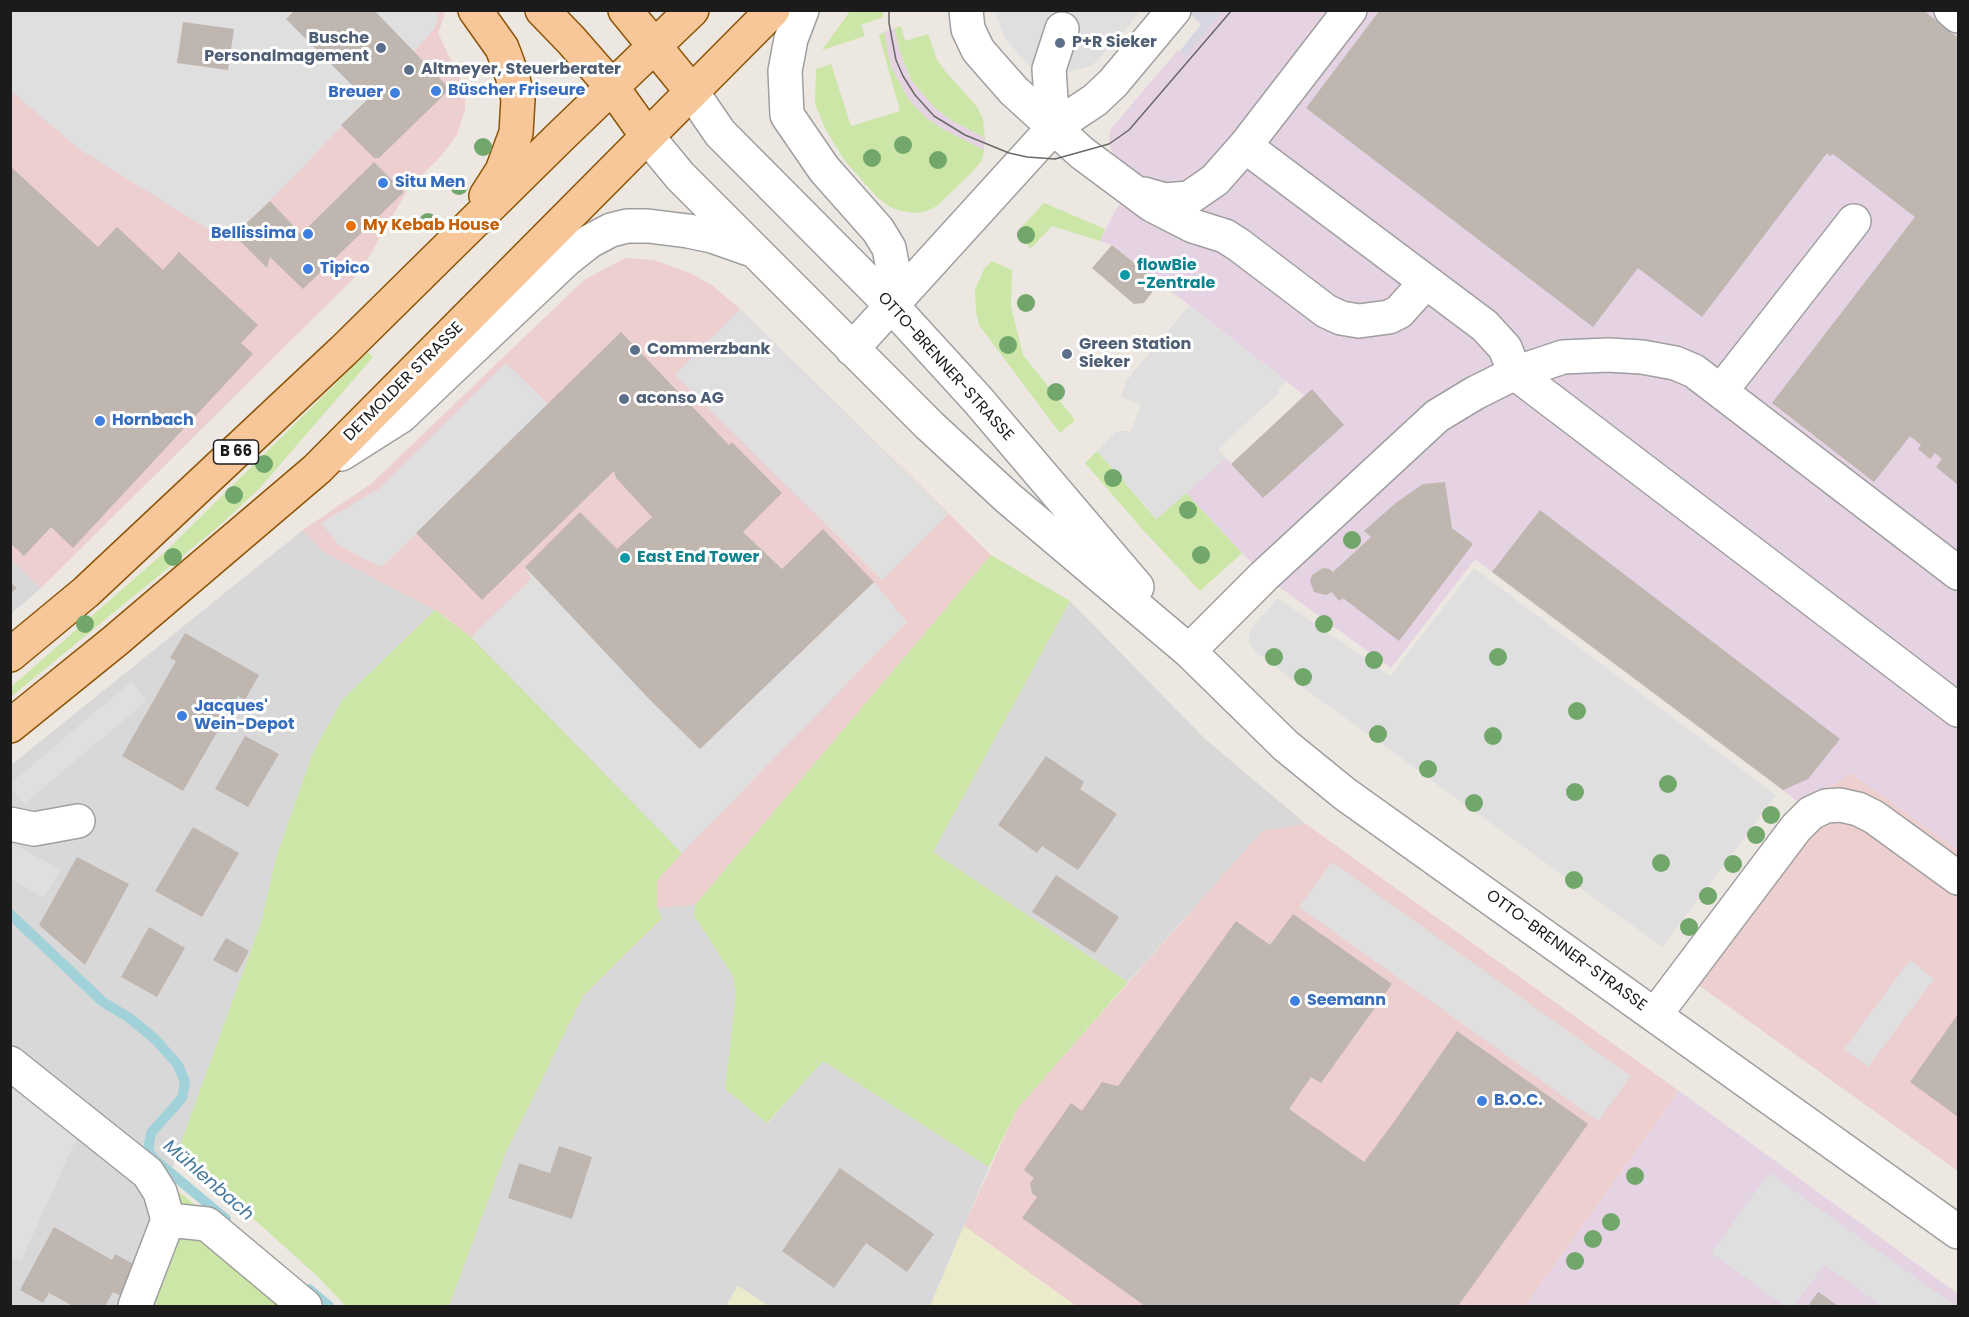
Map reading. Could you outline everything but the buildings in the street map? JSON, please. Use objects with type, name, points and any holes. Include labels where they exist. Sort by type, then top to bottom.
[{"type":"main road","points":[[455,242],[502,171],[516,133],[518,99],[513,75],[502,48],[475,10]]},
{"type":"main road","points":[[542,10],[612,87],[647,136]]},
{"type":"main road","points":[[625,10],[692,92]]},
{"type":"main road","name":"B 66","points":[[10,655],[86,592],[199,487],[455,242],[692,10]]},
{"type":"main road","name":"DETMOLDER STRASSE","points":[[10,726],[115,641],[317,469],[772,10]]},
{"type":"street","points":[[802,10],[791,39],[785,71],[786,115],[824,169],[878,230],[889,248],[895,279],[892,306]]},
{"type":"street","points":[[952,10],[947,31],[952,49],[969,60],[990,65]]},
{"type":"street","points":[[966,10],[968,29],[978,50],[1014,91],[1053,128],[1152,205],[1185,222],[1226,236],[1326,311],[1341,318],[1359,321],[1389,317],[1399,312],[1426,282]]},
{"type":"street","points":[[852,349],[1053,128],[1095,100],[1113,83],[1174,10]]},
{"type":"street","points":[[1131,190],[1165,200],[1189,198],[1215,180],[1245,146],[1350,10]]},
{"type":"street","points":[[1951,10],[1959,16]]},
{"type":"street","points":[[1053,128],[1049,69],[1062,29]]},
{"type":"street","name":"OTTO-BRENNER-STRASSE","points":[[692,92],[720,133],[892,306],[1031,462],[1189,651]]},
{"type":"street","name":"OTTO-BRENNER-STRASSE","points":[[647,136],[680,176],[929,425],[1008,498],[1189,651],[1286,746],[1329,781],[1959,1232]]},
{"type":"street","points":[[1245,146],[1488,329],[1505,348],[1515,373],[1959,710]]},
{"type":"street","points":[[1721,391],[1854,221]]},
{"type":"street","points":[[317,469],[401,416],[567,259],[590,241],[611,230],[627,226],[648,226],[688,231],[733,242],[758,252]]},
{"type":"street","points":[[1189,651],[1264,576],[1437,416],[1474,393],[1515,373],[1563,357],[1608,355],[1642,357],[1675,363],[1694,371],[1959,573]]},
{"type":"street","points":[[1655,1015],[1796,828],[1811,813],[1840,805],[1858,809],[1874,817],[1959,878]]},
{"type":"street","points":[[10,824],[34,829],[78,821]]},
{"type":"street","points":[[10,1063],[148,1173],[160,1192],[168,1220],[135,1306]]},
{"type":"street","points":[[168,1220],[207,1224],[305,1306]]},
{"type":"shaded area","points":[[295,10],[367,100],[270,201],[227,241],[79,149],[11,91],[11,11]],"holes":[[[183,22],[234,29],[228,70],[177,63]]]},
{"type":"shaded area","points":[[10,11],[442,11],[445,14],[438,33],[461,81],[465,95],[465,109],[457,135],[441,156],[408,189],[360,272],[41,588],[11,560]]},
{"type":"shaded area","points":[[374,11],[435,11],[439,15],[434,29],[414,52]]},
{"type":"shaded area","name":"P+R Sieker","points":[[995,11],[1141,11],[1098,60],[1090,66],[1065,73],[1042,71],[1029,65],[1005,39]]},
{"type":"shaded area","points":[[1192,11],[1223,11],[1185,56],[1180,51],[1201,24],[1190,14]]},
{"type":"shaded area","points":[[1223,11],[1958,11],[1958,850],[1851,773],[1838,782],[1797,801],[1475,559],[1391,668],[1264,576],[1186,493],[1226,458],[1232,464],[1304,395],[1112,245],[1100,241],[1116,209],[1140,179],[1115,158],[1109,144],[1110,130],[1178,50],[1185,55]]},
{"type":"shaded area","points":[[895,28],[899,49],[911,80],[935,108],[951,120],[985,138],[984,150],[925,117],[909,100],[891,67],[886,48],[884,32]]},
{"type":"shaded area","points":[[625,258],[654,260],[692,274],[713,286],[740,309],[991,555],[695,905],[657,908],[657,881],[682,853],[451,621],[435,610],[322,551],[303,530],[372,483],[584,280]]},
{"type":"shaded area","points":[[1189,306],[1287,382],[1278,388],[1279,393],[1218,449],[1226,458],[1157,519],[1097,451],[1117,431],[1131,431],[1141,405],[1121,396],[1127,380]]},
{"type":"shaded area","points":[[740,309],[948,514],[882,580],[675,375]]},
{"type":"shaded area","points":[[506,363],[548,404],[382,567],[339,545],[321,523],[380,488]]},
{"type":"shaded area","points":[[303,530],[322,551],[435,610],[342,700],[276,858],[262,920],[178,1151],[125,1306],[11,1306],[11,765]]},
{"type":"shaded area","points":[[10,560],[41,588],[11,614],[10,614]]},
{"type":"shaded area","points":[[525,567],[700,749],[874,582],[907,622],[682,853],[471,637],[531,579]]},
{"type":"shaded area","points":[[1474,568],[1776,795],[1662,947],[1286,675],[1254,650],[1249,641],[1250,630],[1278,598],[1390,676]]},
{"type":"shaded area","points":[[1070,601],[1205,739],[1306,824],[1262,831],[1128,982],[933,852]]},
{"type":"shaded area","points":[[131,682],[147,701],[24,804],[11,788],[11,783]]},
{"type":"shaded area","points":[[1851,773],[1958,850],[1958,1171],[1672,966],[1797,801],[1838,782]]},
{"type":"shaded area","points":[[1306,824],[1679,1091],[1525,1306],[1076,1306],[964,1226],[1017,1109],[1262,831]]},
{"type":"shaded area","points":[[11,842],[60,870],[44,898],[11,879]]},
{"type":"shaded area","points":[[1332,862],[1631,1076],[1598,1121],[1299,907]]},
{"type":"shaded area","points":[[695,905],[694,915],[733,976],[736,995],[725,1089],[768,1123],[823,1060],[989,1167],[930,1306],[768,1306],[738,1286],[726,1306],[449,1306],[506,1152],[583,996],[662,918],[657,908]]},
{"type":"shaded area","points":[[1910,960],[1934,979],[1868,1067],[1844,1049]]},
{"type":"shaded area","points":[[10,1078],[80,1131],[21,1261],[11,1256]]},
{"type":"shaded area","points":[[1679,1091],[1958,1294],[1958,1306],[1525,1306]]},
{"type":"shaded area","points":[[1769,1173],[1956,1306],[1882,1306],[1824,1265],[1794,1306],[1785,1306],[1711,1253]]},
{"type":"green space","points":[[850,11],[883,11],[883,17],[861,25],[865,36],[822,50]]},
{"type":"green space","points":[[901,26],[905,41],[928,34],[937,60],[977,107],[983,119],[985,138],[951,120],[935,108],[911,80],[899,49],[895,28]]},
{"type":"green space","points":[[884,32],[891,67],[909,100],[925,117],[943,129],[984,150],[982,160],[974,170],[937,206],[927,211],[915,213],[901,211],[890,207],[878,198],[845,161],[826,130],[815,104],[816,69],[831,64],[851,126],[900,111],[879,35]]},
{"type":"green space","points":[[1044,203],[1105,229],[1100,241],[1052,226],[1030,249],[1019,230]]},
{"type":"green space","points":[[992,261],[1012,270],[1011,307],[1023,355],[1075,420],[1060,433],[979,325],[975,290],[984,269]]},
{"type":"green space","points":[[368,352],[373,357],[258,490],[219,526],[11,697],[11,687],[166,551]]},
{"type":"green space","points":[[1097,451],[1156,519],[1186,493],[1242,553],[1200,591],[1085,463]]},
{"type":"green space","points":[[991,555],[1070,601],[933,852],[1128,982],[1017,1109],[989,1167],[823,1061],[767,1123],[725,1089],[736,995],[733,976],[694,915],[695,905]]},
{"type":"green space","points":[[435,610],[471,637],[682,853],[657,881],[657,908],[662,918],[583,996],[506,1152],[449,1306],[346,1306],[314,1273],[178,1151],[262,920],[276,858],[312,755],[342,700]]},
{"type":"green space","points":[[167,1182],[318,1306],[125,1306]]},
{"type":"green space","points":[[964,1226],[1076,1306],[930,1306]]},
{"type":"green space","points":[[738,1286],[768,1306],[726,1306]]},
{"type":"waterway","name":"Mühlenbach","points":[[10,914],[103,1002],[128,1017],[155,1039],[178,1065],[185,1082],[182,1098],[151,1133],[148,1150],[153,1158],[226,1219]]},
{"type":"waterway","name":"Mühlenbach","points":[[309,1289],[329,1306]]},
{"type":"tram line","points":[[889,10],[889,23],[896,60],[915,95],[934,116],[965,135],[1009,153],[1055,159],[1109,144],[1129,130],[1232,10]]},
{"type":"place","name":"P+R Sieker","points":[[1060,43]]},
{"type":"place","name":"Busche Personalmagement","points":[[381,48]]},
{"type":"place","name":"Altmeyer, Steuerberater","points":[[409,70]]},
{"type":"place","name":"Büscher Friseure","points":[[436,91]]},
{"type":"place","name":"Breuer","points":[[395,93]]},
{"type":"place","name":"Situ Men","points":[[383,183]]},
{"type":"place","name":"My Kebab House","points":[[351,226]]},
{"type":"place","name":"Bellissima","points":[[308,234]]},
{"type":"place","name":"Tipico","points":[[308,269]]},
{"type":"place","name":"flowBie -Zentrale","points":[[1125,275]]},
{"type":"place","name":"Commerzbank","points":[[635,350]]},
{"type":"place","name":"Green Station Sieker","points":[[1067,354]]},
{"type":"place","name":"aconso AG","points":[[624,399]]},
{"type":"place","name":"Hornbach","points":[[100,421]]},
{"type":"place","name":"East End Tower","points":[[625,558]]},
{"type":"place","name":"Jacques' Wein-Depot","points":[[182,716]]},
{"type":"place","name":"Seemann","points":[[1295,1001]]},
{"type":"place","name":"B.O.C.","points":[[1482,1101]]}]
